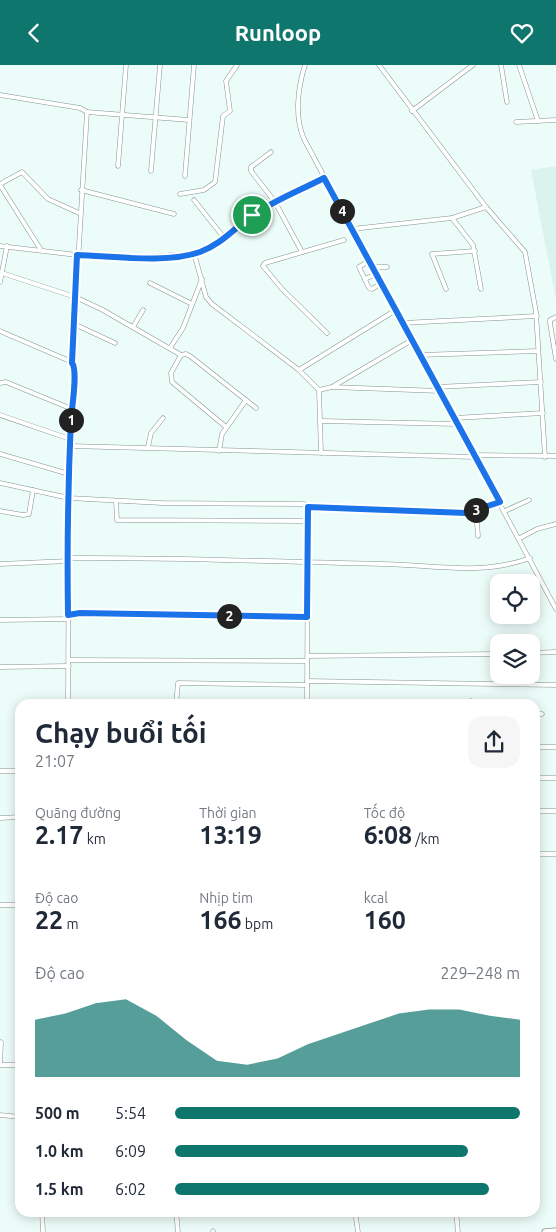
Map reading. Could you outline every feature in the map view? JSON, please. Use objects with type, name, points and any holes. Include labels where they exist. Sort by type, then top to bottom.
[{"type":"main road","points":[[545,1232],[556,1231]]},
{"type":"street","points":[[118,165],[126,65]]},
{"type":"street","points":[[151,171],[160,65]]},
{"type":"street","points":[[185,177],[194,65]]},
{"type":"street","points":[[180,194],[204,190],[215,182],[222,116],[229,113],[226,81],[237,65]]},
{"type":"street","points":[[305,65],[298,107],[300,129],[324,178],[520,538],[556,609]]},
{"type":"street","points":[[379,65],[486,207],[525,252],[537,316],[545,457]]},
{"type":"street","points":[[412,111],[473,65]]},
{"type":"street","points":[[502,65],[507,103]]},
{"type":"street","points":[[519,65],[538,121]]},
{"type":"street","points":[[0,95],[80,108],[87,112],[189,120]]},
{"type":"street","points":[[68,699],[68,498],[70,439],[76,372],[72,363],[79,213],[87,112]]},
{"type":"street","points":[[516,122],[556,120]]},
{"type":"street","points":[[271,152],[250,169],[275,202],[302,253]]},
{"type":"street","points":[[41,250],[0,184],[22,172],[48,199],[79,213]]},
{"type":"street","points":[[0,245],[77,255],[149,257],[194,253],[224,239],[252,215],[324,178]]},
{"type":"street","points":[[81,190],[174,214]]},
{"type":"street","points":[[194,200],[224,239]]},
{"type":"street","points":[[352,229],[452,218],[486,207]]},
{"type":"street","points":[[452,218],[473,245],[481,289]]},
{"type":"street","points":[[327,333],[282,289],[263,266],[265,263],[344,239]]},
{"type":"street","points":[[0,283],[7,246]]},
{"type":"street","points":[[446,289],[432,254],[475,251]]},
{"type":"street","points":[[194,253],[206,297],[212,304],[299,370],[319,390],[321,453]]},
{"type":"street","points":[[370,261],[359,267],[370,289],[382,283]]},
{"type":"street","points":[[373,267],[387,267]]},
{"type":"street","points":[[2,273],[75,297],[133,327],[181,355],[186,354],[190,356],[256,408]]},
{"type":"street","points":[[365,279],[376,274]]},
{"type":"street","points":[[170,348],[183,328],[202,279]]},
{"type":"street","points":[[150,283],[192,304]]},
{"type":"street","points":[[133,327],[143,310]]},
{"type":"street","points":[[299,370],[396,310]]},
{"type":"street","points":[[404,323],[537,316]]},
{"type":"street","points":[[556,317],[550,320],[556,359]]},
{"type":"street","points":[[74,325],[115,343]]},
{"type":"street","points":[[0,331],[72,363]]},
{"type":"street","points":[[332,387],[412,340]]},
{"type":"street","points":[[420,355],[538,351]]},
{"type":"street","points":[[181,355],[171,373],[172,382],[226,427]]},
{"type":"street","points":[[0,383],[6,382],[72,409]]},
{"type":"street","points":[[437,387],[541,382]]},
{"type":"street","points":[[319,390],[332,387],[440,391]]},
{"type":"street","points":[[219,451],[226,427],[246,400]]},
{"type":"street","points":[[455,418],[543,413]]},
{"type":"street","points":[[0,415],[70,439]]},
{"type":"street","points":[[148,447],[152,433],[159,421],[164,418]]},
{"type":"street","points":[[321,421],[458,424]]},
{"type":"street","points":[[70,446],[148,447],[219,451],[556,456]]},
{"type":"street","points":[[0,454],[69,474]]},
{"type":"street","points":[[0,483],[68,498],[116,501],[304,505],[308,507],[466,513],[500,502]]},
{"type":"street","points":[[0,511],[23,515],[29,514],[33,490]]},
{"type":"street","points":[[505,511],[529,500]]},
{"type":"street","points":[[116,501],[117,520],[308,521]]},
{"type":"street","points":[[307,699],[308,507]]},
{"type":"street","points":[[476,510],[478,535]]},
{"type":"street","points":[[520,538],[537,529],[556,524]]},
{"type":"street","points":[[0,564],[68,559],[308,563],[484,569],[507,566],[530,559]]},
{"type":"street","points":[[0,620],[68,617],[80,613],[307,617]]},
{"type":"street","points":[[540,653],[556,652]]},
{"type":"street","points":[[308,656],[490,654]]},
{"type":"street","points":[[69,660],[308,661]]},
{"type":"street","points":[[0,667],[69,666]]},
{"type":"street","points":[[176,699],[178,683],[556,685]]},
{"type":"street","points":[[540,747],[556,747]]},
{"type":"street","points":[[0,771],[15,771]]},
{"type":"street","points":[[540,778],[556,778]]},
{"type":"street","points":[[540,811],[556,811]]},
{"type":"street","points":[[0,818],[15,817]]},
{"type":"street","points":[[540,854],[556,854]]},
{"type":"street","points":[[0,905],[15,905]]},
{"type":"street","points":[[1,1042],[0,1065],[15,1065]]},
{"type":"street","points":[[0,1115],[15,1116]]},
{"type":"street","points":[[42,1217],[43,1232]]},
{"type":"street","points":[[176,1217],[178,1232]]},
{"type":"street","points":[[356,1217],[358,1232]]},
{"type":"street","points":[[457,1217],[458,1232]]},
{"type":"shaded area","points":[[556,166],[556,300],[531,170]]},
{"type":"route","points":[[324,178],[500,502],[466,513],[308,507],[307,617],[80,613],[68,615],[68,498],[73,383],[76,372],[72,363],[77,255],[172,257],[198,253],[222,242],[252,215],[324,178]]}]
